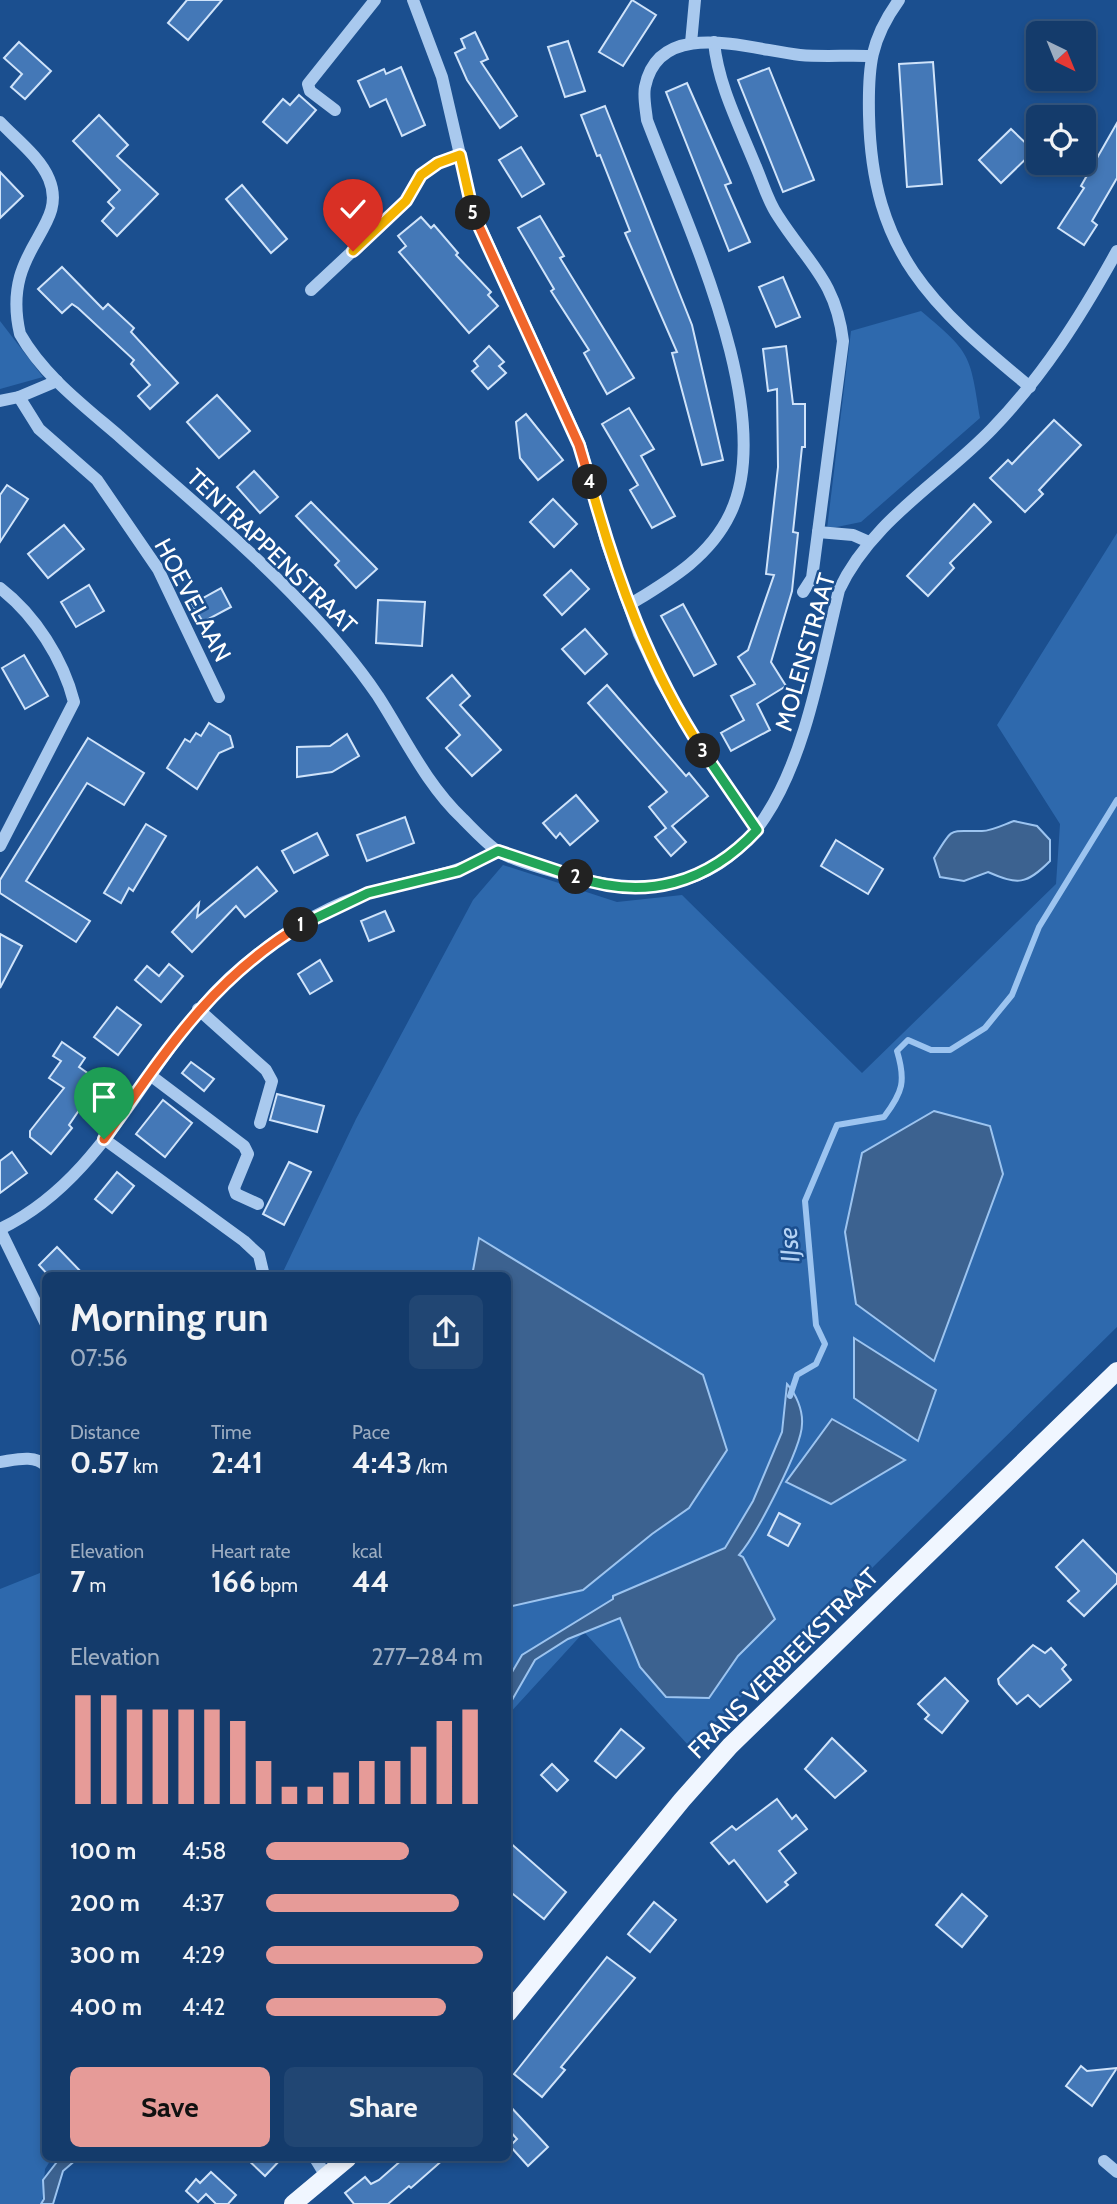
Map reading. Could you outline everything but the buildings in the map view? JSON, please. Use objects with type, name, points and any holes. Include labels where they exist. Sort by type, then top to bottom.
[{"type":"main road","name":"FRANS VERBEEKSTRAAT","points":[[511,2009],[730,1746],[1117,1371]]},
{"type":"main road","points":[[293,2204],[344,2161]]},
{"type":"street","points":[[335,110],[310,91],[308,85],[375,0]]},
{"type":"street","points":[[413,0],[433,47],[473,211],[486,245],[538,350],[579,445],[607,544],[629,605],[662,681],[697,742],[757,830]]},
{"type":"street","points":[[691,43],[695,0]]},
{"type":"street","points":[[899,0],[880,28],[870,56],[870,147],[889,229],[913,273],[943,312],[1030,387]]},
{"type":"street","points":[[629,605],[680,574],[709,546],[730,515],[743,478],[746,446],[730,340],[647,120],[644,89],[653,65],[666,52],[691,43],[714,41],[801,55],[870,56]]},
{"type":"street","points":[[714,41],[715,60],[727,96],[776,214],[828,285],[840,317],[843,341],[812,578],[803,592]]},
{"type":"street","name":"TENTRAPPENSTRAAT","points":[[0,122],[48,176],[53,192],[46,216],[19,247],[8,268],[6,296],[20,334],[57,381],[298,600],[342,646],[377,695],[434,786],[498,851]]},
{"type":"street","points":[[311,290],[406,201],[421,175],[438,163],[460,155]]},
{"type":"street","name":"MOLENSTRAAT","points":[[498,851],[583,880],[653,888],[696,876],[729,856],[757,830],[785,786],[799,750],[839,590],[847,573],[869,542],[982,440],[1030,387],[1068,337],[1117,251]]},
{"type":"street","points":[[0,401],[19,397],[57,381]]},
{"type":"street","name":"HOEVELAAN","points":[[19,397],[39,429],[97,480],[158,569],[219,697]]},
{"type":"street","points":[[818,532],[853,535],[869,542]]},
{"type":"street","points":[[0,588],[37,625],[68,681],[74,702],[0,846]]},
{"type":"street","points":[[42,1316],[0,1230],[46,1201],[72,1177],[104,1139],[198,1009],[241,968],[300,926],[368,893],[458,871],[498,851]]},
{"type":"street","points":[[198,1009],[266,1070],[272,1081],[260,1123]]},
{"type":"street","points":[[150,1075],[244,1146],[248,1154],[234,1188],[236,1194],[258,1204]]},
{"type":"street","points":[[104,1139],[244,1241],[259,1255],[263,1272]]},
{"type":"street","points":[[0,1462],[27,1458],[42,1462]]},
{"type":"street","points":[[318,2161],[326,2176]]},
{"type":"street","points":[[1104,2161],[1117,2172]]},
{"type":"shaded area","points":[[921,311],[950,336],[966,356],[974,380],[980,418],[861,522],[827,529],[851,331]]},
{"type":"shaded area","points":[[0,321],[43,377],[0,389]]},
{"type":"shaded area","points":[[1117,533],[1117,1327],[690,1747],[584,1632],[511,1712],[511,1606],[583,1590],[689,1508],[511,1280],[511,1272],[505,1272],[479,1239],[473,1272],[283,1272],[356,1119],[473,900],[503,865],[617,902],[682,895],[862,1073],[1056,884],[1060,824],[997,725]],"holes":[[[721,1550],[730,1554],[775,1619],[738,1656],[709,1698],[640,1667],[613,1597]]]},
{"type":"shaded area","points":[[1014,821],[1037,826],[1050,840],[1050,861],[1034,875],[1014,881],[988,872],[964,881],[940,877],[934,858],[949,835],[957,831],[990,830]]},
{"type":"shaded area","points":[[934,1111],[990,1126],[1003,1174],[934,1361],[856,1304],[845,1232],[862,1153]]},
{"type":"shaded area","points":[[479,1238],[703,1375],[727,1450],[689,1508],[583,1590],[511,1606],[511,1272],[473,1272]]},
{"type":"shaded area","points":[[854,1338],[936,1390],[918,1441],[854,1398]]},
{"type":"shaded area","points":[[787,1384],[800,1408],[800,1436],[776,1492],[739,1555],[743,1557],[775,1619],[738,1656],[709,1698],[666,1697],[640,1667],[620,1618],[568,1639],[535,1660],[511,1702],[511,1674],[522,1655],[613,1599],[613,1596],[725,1548],[753,1501],[782,1432]]},
{"type":"shaded area","points":[[832,1419],[905,1460],[831,1504],[786,1482]]},
{"type":"shaded area","points":[[42,1572],[42,2161],[50,2161],[45,2169],[42,2204],[0,2204],[0,1589]]},
{"type":"shaded area","points":[[58,2161],[75,2161],[63,2171],[53,2204],[41,2204],[44,2199],[43,2180]]},
{"type":"waterway","name":"IJse","points":[[790,1396],[797,1375],[816,1364],[825,1344],[816,1325],[805,1201],[837,1125],[884,1117],[901,1086],[897,1051],[908,1040],[931,1050],[950,1050],[985,1028],[1012,995],[1039,927],[1117,800]]},
{"type":"route","points":[[104,1139],[188,1021],[209,997],[268,946],[335,908],[368,893],[458,871],[498,851],[583,880],[653,888],[696,876],[729,856],[757,830],[697,742],[639,634],[607,544],[579,445],[538,350],[486,245],[473,211],[460,155],[438,163],[421,175],[406,201],[353,251]]}]
